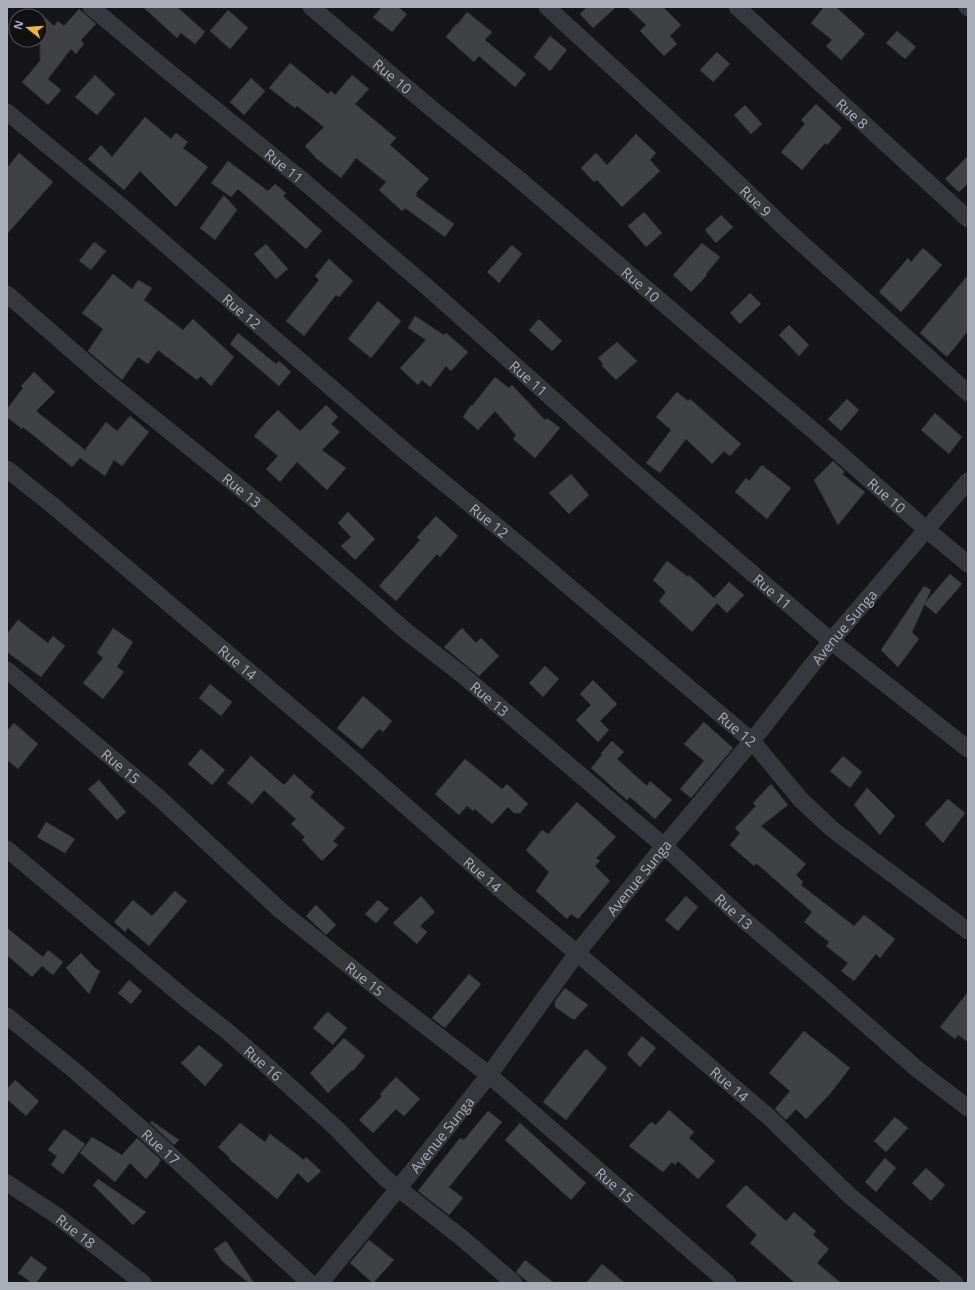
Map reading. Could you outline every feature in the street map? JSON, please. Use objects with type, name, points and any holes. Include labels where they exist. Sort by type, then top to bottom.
[{"type":"street","name":"Rue 11","points":[[91,7],[301,179],[434,293],[643,479],[831,641],[968,749]]},
{"type":"street","name":"Rue 10","points":[[311,7],[432,110],[532,190],[968,564]]},
{"type":"street","name":"Rue 9","points":[[546,7],[706,153],[788,232],[968,393]]},
{"type":"street","name":"Rue 8","points":[[737,7],[968,219]]},
{"type":"street","name":"Rue 12","points":[[7,112],[121,206],[406,452],[521,546],[752,742],[801,800],[832,829],[968,931]]},
{"type":"street","name":"Rue 13","points":[[7,294],[106,380],[261,505],[407,632],[460,673],[664,846],[743,919],[917,1069],[968,1108]]},
{"type":"street","name":"Rue 14","points":[[7,469],[57,509],[342,750],[507,895],[770,1118],[850,1196],[955,1283]]},
{"type":"street","name":"Avenue Sunga","points":[[320,1283],[398,1189],[489,1075],[577,954],[664,846],[752,742],[831,641],[968,481]]},
{"type":"street","name":"Rue 15","points":[[7,670],[157,796],[280,910],[489,1075],[728,1283]]},
{"type":"street","name":"Rue 16","points":[[7,849],[238,1041],[336,1128],[385,1178],[462,1238],[514,1283]]},
{"type":"street","name":"Rue 17","points":[[7,1016],[75,1071],[142,1129],[310,1283]]},
{"type":"street","name":"Rue 18","points":[[7,1183],[56,1215],[143,1283]]},
{"type":"building","points":[[143,7],[177,7],[205,32],[195,44],[181,33],[177,38]]},
{"type":"building","points":[[382,7],[398,7],[407,14],[392,32],[373,17]]},
{"type":"building","points":[[587,7],[616,7],[593,28],[580,14]]},
{"type":"building","points":[[627,7],[663,7],[681,25],[670,36],[677,44],[664,56],[640,31],[646,25]]},
{"type":"building","points":[[824,7],[836,7],[865,34],[841,60],[826,46],[832,40],[811,23]]},
{"type":"building","points":[[79,9],[96,24],[81,40],[84,44],[76,54],[71,49],[48,79],[61,90],[48,105],[22,82],[40,61],[40,48],[48,48],[48,20],[54,26],[58,21],[64,26]]},
{"type":"building","points":[[228,10],[248,28],[230,49],[210,31]]},
{"type":"building","points":[[467,12],[492,32],[485,40],[526,74],[515,87],[479,56],[474,62],[446,37]]},
{"type":"building","points":[[897,31],[916,47],[905,59],[886,43]]},
{"type":"building","points":[[550,36],[567,50],[550,71],[534,57]]},
{"type":"building","points":[[717,52],[730,64],[713,82],[700,70]]},
{"type":"building","points":[[290,63],[328,94],[331,91],[335,95],[352,75],[369,89],[355,104],[396,138],[390,145],[429,179],[416,193],[416,196],[454,224],[445,237],[405,208],[402,211],[379,190],[386,182],[356,158],[341,178],[317,159],[305,146],[324,127],[297,106],[295,108],[269,88]]},
{"type":"building","points":[[95,75],[115,94],[97,115],[75,97]]},
{"type":"building","points":[[251,78],[265,91],[244,115],[230,102]]},
{"type":"building","points":[[816,104],[842,128],[827,145],[825,143],[802,170],[781,152],[805,124],[801,120]]},
{"type":"building","points":[[745,105],[762,124],[751,134],[734,115]]},
{"type":"building","points":[[145,117],[171,139],[176,133],[188,142],[183,148],[208,167],[176,207],[140,171],[124,190],[88,159],[101,145],[112,157]]},
{"type":"building","points":[[636,134],[656,153],[650,160],[660,171],[622,207],[597,180],[594,182],[581,168],[596,153],[607,165]]},
{"type":"building","points":[[19,153],[53,182],[7,234],[7,168]]},
{"type":"building","points":[[968,156],[968,183],[959,192],[945,179]]},
{"type":"building","points":[[228,161],[268,191],[275,184],[286,193],[283,196],[322,231],[306,249],[238,189],[231,197],[211,183]]},
{"type":"building","points":[[224,195],[237,210],[215,240],[200,228]]},
{"type":"building","points":[[644,212],[662,233],[646,247],[628,226]]},
{"type":"building","points":[[721,215],[733,227],[716,243],[705,230]]},
{"type":"building","points":[[94,242],[106,251],[91,270],[79,261]]},
{"type":"building","points":[[702,243],[720,257],[706,274],[707,275],[691,292],[673,275]]},
{"type":"building","points":[[266,244],[288,269],[276,279],[254,254]]},
{"type":"building","points":[[512,245],[522,254],[499,283],[487,272]]},
{"type":"building","points":[[923,248],[942,265],[901,312],[879,292],[908,258],[911,262]]},
{"type":"building","points":[[329,259],[353,281],[339,297],[336,295],[304,336],[286,321],[319,280],[315,276]]},
{"type":"building","points":[[113,274],[132,289],[138,280],[152,288],[144,300],[183,330],[193,319],[234,357],[211,386],[201,376],[197,380],[158,350],[148,364],[138,357],[122,380],[88,351],[103,329],[82,313]]},
{"type":"building","points":[[968,275],[968,331],[947,357],[920,333]]},
{"type":"building","points":[[750,293],[761,304],[740,324],[730,313]]},
{"type":"building","points":[[378,301],[401,321],[371,358],[348,339]]},
{"type":"building","points":[[415,316],[444,335],[446,333],[468,352],[451,371],[446,366],[430,387],[422,380],[418,385],[400,368],[426,340],[408,328]]},
{"type":"building","points":[[539,319],[562,341],[552,351],[529,330]]},
{"type":"building","points":[[789,325],[809,345],[799,356],[779,335]]},
{"type":"building","points":[[238,333],[276,364],[279,361],[291,372],[279,386],[230,344]]},
{"type":"building","points":[[617,342],[637,361],[616,380],[602,366],[603,364],[598,358]]},
{"type":"building","points":[[34,372],[55,392],[36,411],[85,450],[106,422],[117,431],[130,416],[149,432],[122,466],[114,460],[105,476],[80,458],[72,467],[23,427],[22,429],[7,417],[7,409],[23,388],[21,386]]},
{"type":"building","points":[[495,377],[509,388],[512,385],[545,420],[547,418],[560,428],[535,458],[513,439],[516,435],[495,411],[478,430],[463,417],[471,405],[472,406]]},
{"type":"building","points":[[677,392],[688,401],[690,399],[741,444],[730,456],[724,451],[712,464],[686,439],[660,473],[646,463],[671,430],[656,417]]},
{"type":"building","points":[[847,399],[859,410],[841,431],[828,419]]},
{"type":"building","points":[[326,405],[338,417],[331,424],[340,432],[322,450],[346,468],[327,490],[297,462],[280,482],[266,469],[278,456],[254,436],[278,410],[300,431]]},
{"type":"building","points":[[935,413],[962,437],[949,454],[921,430]]},
{"type":"building","points":[[833,461],[845,472],[842,474],[865,492],[838,525],[814,480]]},
{"type":"building","points":[[762,465],[791,488],[767,519],[735,492],[746,478],[749,481]]},
{"type":"building","points":[[571,474],[589,495],[569,514],[549,493]]},
{"type":"building","points":[[348,512],[375,539],[355,560],[341,546],[351,537],[338,523]]},
{"type":"building","points":[[436,516],[458,536],[440,557],[437,554],[396,601],[379,586],[420,540],[417,537]]},
{"type":"building","points":[[667,561],[688,577],[689,575],[714,598],[729,582],[744,595],[727,613],[717,603],[692,632],[659,601],[666,592],[653,580]]},
{"type":"building","points":[[950,574],[962,584],[936,614],[924,604]]},
{"type":"building","points":[[924,586],[931,590],[912,632],[919,639],[898,667],[881,650]]},
{"type":"building","points":[[18,620],[48,643],[53,636],[65,646],[41,677],[7,652],[7,634]]},
{"type":"building","points":[[113,628],[133,642],[117,667],[124,672],[103,699],[83,683],[103,658],[97,653]]},
{"type":"building","points":[[462,628],[476,643],[481,638],[499,656],[479,676],[444,647]]},
{"type":"building","points":[[545,666],[559,679],[543,697],[529,683]]},
{"type":"building","points":[[593,680],[617,704],[600,721],[609,730],[598,742],[576,720],[591,705],[580,694]]},
{"type":"building","points":[[210,684],[232,702],[221,716],[199,698]]},
{"type":"building","points":[[363,696],[392,721],[383,732],[379,729],[362,749],[337,728]]},
{"type":"building","points":[[704,722],[733,748],[691,798],[680,789],[704,761],[684,744]]},
{"type":"building","points":[[14,723],[38,744],[18,769],[7,760],[7,731]]},
{"type":"building","points":[[612,741],[624,752],[617,759],[647,786],[650,781],[672,800],[655,819],[630,797],[627,800],[591,768],[602,755],[601,753]]},
{"type":"building","points":[[201,749],[225,770],[212,785],[188,764]]},
{"type":"building","points":[[251,756],[284,785],[294,774],[314,792],[310,797],[345,828],[333,841],[338,845],[322,861],[302,840],[305,837],[291,824],[296,819],[264,790],[252,804],[227,783]]},
{"type":"building","points":[[843,756],[862,772],[850,788],[830,771]]},
{"type":"building","points":[[465,759],[502,789],[507,784],[528,804],[520,813],[514,813],[508,807],[492,824],[475,809],[473,811],[467,806],[459,815],[435,794]]},
{"type":"building","points":[[99,780],[126,812],[117,820],[88,789]]},
{"type":"building","points":[[771,784],[788,805],[761,826],[806,864],[796,875],[803,882],[801,885],[854,926],[864,915],[895,939],[880,958],[876,954],[854,981],[841,971],[848,963],[826,946],[829,942],[804,922],[812,912],[756,863],[754,866],[730,845],[740,833],[735,828],[756,806],[753,803]]},
{"type":"building","points":[[867,788],[895,816],[880,835],[854,805]]},
{"type":"building","points":[[948,799],[965,813],[943,843],[925,824]]},
{"type":"building","points":[[577,802],[616,837],[596,858],[600,861],[595,866],[610,881],[578,919],[571,914],[567,919],[536,891],[549,872],[526,850],[542,830],[548,834]]},
{"type":"building","points":[[46,822],[75,839],[65,853],[37,837]]},
{"type":"building","points":[[175,891],[187,901],[149,946],[128,928],[125,932],[114,922],[133,900],[152,916]]},
{"type":"building","points":[[421,896],[435,912],[420,926],[427,932],[417,944],[393,923]]},
{"type":"building","points":[[686,896],[698,907],[678,931],[665,920]]},
{"type":"building","points":[[378,900],[389,909],[376,923],[365,914]]},
{"type":"building","points":[[316,905],[336,925],[326,935],[306,916]]},
{"type":"building","points":[[7,928],[43,957],[48,950],[63,962],[53,975],[42,966],[32,977],[7,955]]},
{"type":"building","points":[[81,953],[95,968],[100,971],[89,994],[66,968]]},
{"type":"building","points":[[469,974],[481,984],[445,1028],[432,1018]]},
{"type":"building","points":[[129,980],[142,991],[131,1004],[118,993]]},
{"type":"building","points":[[565,988],[588,1005],[574,1020],[555,1007],[555,1001]]},
{"type":"building","points":[[968,992],[968,1042],[958,1035],[955,1039],[940,1027]]},
{"type":"building","points":[[328,1012],[347,1028],[333,1045],[313,1028]]},
{"type":"building","points":[[804,1031],[850,1068],[829,1095],[806,1119],[796,1109],[786,1120],[775,1109],[790,1091],[769,1073]]},
{"type":"building","points":[[642,1036],[656,1048],[640,1067],[627,1054]]},
{"type":"building","points":[[344,1038],[365,1056],[353,1071],[352,1070],[328,1093],[310,1073]]},
{"type":"building","points":[[199,1045],[223,1065],[205,1086],[181,1063]]},
{"type":"building","points":[[586,1049],[607,1068],[566,1120],[543,1102]]},
{"type":"building","points":[[396,1077],[420,1099],[404,1116],[396,1109],[373,1133],[359,1120],[382,1096],[380,1094]]},
{"type":"building","points":[[15,1080],[39,1101],[26,1116],[7,1099],[7,1089]]},
{"type":"building","points":[[669,1110],[694,1132],[689,1138],[715,1161],[698,1179],[678,1161],[675,1165],[672,1162],[663,1172],[629,1146],[651,1122],[656,1125]]},
{"type":"building","points":[[488,1111],[502,1122],[449,1187],[463,1198],[449,1215],[418,1191],[460,1138],[464,1140]]},
{"type":"building","points":[[895,1117],[908,1128],[886,1152],[874,1141]]},
{"type":"building","points":[[152,1121],[179,1140],[174,1145],[150,1123]]},
{"type":"building","points":[[240,1123],[265,1142],[270,1134],[304,1160],[306,1157],[321,1171],[308,1183],[298,1173],[277,1199],[229,1159],[230,1158],[218,1147]]},
{"type":"building","points":[[520,1123],[586,1183],[571,1200],[505,1140]]},
{"type":"building","points":[[64,1129],[85,1144],[63,1174],[51,1165],[57,1156],[48,1150]]},
{"type":"building","points":[[92,1137],[122,1155],[137,1138],[161,1160],[146,1179],[130,1163],[115,1182],[80,1153]]},
{"type":"building","points":[[885,1158],[896,1168],[876,1192],[865,1182]]},
{"type":"building","points":[[926,1168],[945,1185],[931,1201],[912,1183]]},
{"type":"building","points":[[98,1179],[146,1212],[133,1225],[93,1185]]},
{"type":"building","points":[[746,1185],[786,1221],[794,1212],[816,1231],[813,1235],[829,1249],[817,1263],[841,1283],[795,1283],[750,1243],[757,1235],[726,1206]]},
{"type":"building","points":[[369,1240],[394,1260],[373,1283],[350,1263]]},
{"type":"building","points":[[226,1241],[254,1283],[249,1283],[222,1261],[214,1249]]},
{"type":"building","points":[[31,1256],[47,1268],[36,1283],[32,1283],[18,1273]]},
{"type":"building","points":[[525,1260],[554,1283],[529,1283],[516,1272]]},
{"type":"building","points":[[602,1264],[625,1283],[586,1283]]}]
